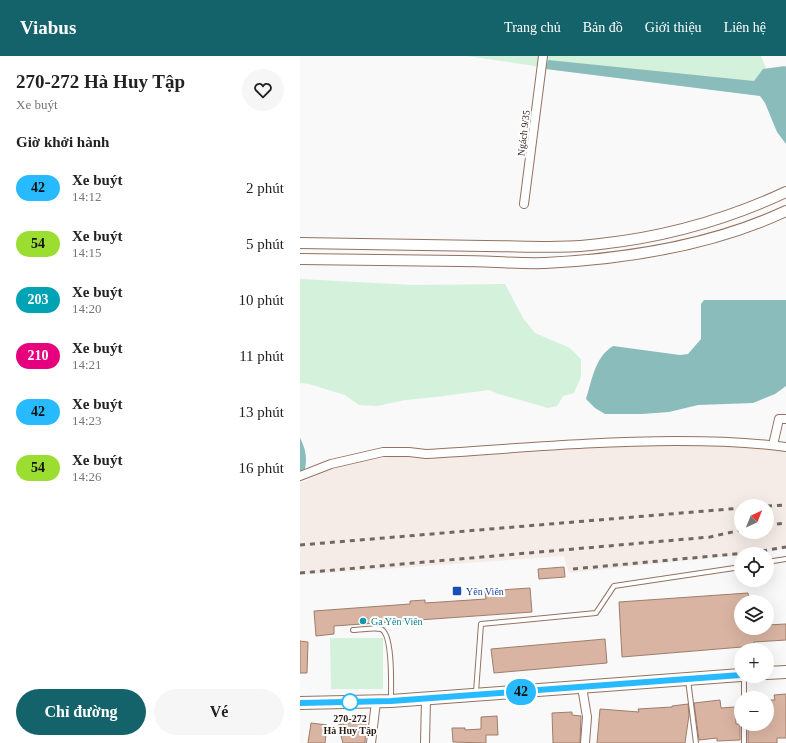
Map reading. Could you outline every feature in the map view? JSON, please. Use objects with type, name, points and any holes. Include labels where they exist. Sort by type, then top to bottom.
[{"type":"main road","points":[[774,673],[786,672]]},
{"type":"main road","points":[[300,703],[376,702],[734,676]]},
{"type":"street","name":"Ngách 9/35","points":[[524,204],[542,60]]},
{"type":"street","points":[[300,243],[531,246],[599,244],[636,239],[671,231],[739,212],[786,192]]},
{"type":"street","points":[[300,259],[543,263],[588,260],[646,253],[715,237],[744,228],[786,211]]},
{"type":"street","points":[[739,212],[744,228]]},
{"type":"street","points":[[773,445],[779,419],[786,419]]},
{"type":"street","points":[[300,476],[331,464],[382,452],[409,452],[426,454],[632,441],[709,441],[786,447]]},
{"type":"street","points":[[582,687],[587,717],[585,743]]},
{"type":"street","points":[[425,743],[426,698]]},
{"type":"street","points":[[371,743],[376,702]]},
{"type":"lane","points":[[774,561],[786,559]]},
{"type":"lane","points":[[475,695],[481,624],[596,614],[614,586],[734,568]]},
{"type":"lane","points":[[353,630],[379,629],[386,633],[389,642],[391,701]]},
{"type":"lane","points":[[688,679],[696,743]]},
{"type":"lane","points":[[744,731],[744,743]]},
{"type":"shaded area","points":[[718,444],[786,449],[786,548],[774,551],[774,547],[734,547],[734,556],[569,573],[564,556],[300,575],[300,483],[344,464],[395,456],[425,459],[632,445]]},
{"type":"green space","points":[[467,56],[761,56],[778,98],[546,69]]},
{"type":"green space","points":[[300,279],[413,285],[505,284],[523,318],[535,333],[570,348],[581,359],[581,377],[574,393],[563,396],[557,406],[548,408],[489,390],[405,400],[377,406],[359,405],[345,395],[309,384],[300,383]]},
{"type":"green space","points":[[330,638],[383,638],[383,689],[331,689]]},
{"type":"water","points":[[548,60],[754,81],[763,69],[785,66],[786,144],[777,132],[765,103],[760,96],[546,69]]},
{"type":"water","points":[[704,300],[786,300],[786,386],[775,394],[753,403],[698,405],[669,412],[642,414],[605,414],[595,408],[586,399],[592,377],[598,363],[602,356],[613,346],[680,355],[688,354],[701,339],[701,304]]},
{"type":"water","points":[[300,438],[306,455],[306,465],[300,482]]},
{"type":"building","points":[[564,567],[565,577],[539,579],[538,569]]},
{"type":"building","name":"Ga Yên Viên","points":[[530,588],[532,612],[334,626],[334,634],[316,636],[314,611],[410,604],[410,601],[425,600],[425,603],[486,599],[485,591]]},
{"type":"building","points":[[748,593],[748,595],[734,595],[734,635],[774,635],[774,625],[786,624],[786,640],[734,643],[734,648],[622,657],[619,602]]},
{"type":"building","points":[[605,639],[607,663],[494,673],[491,649]]},
{"type":"building","points":[[300,641],[308,642],[307,673],[300,673]]},
{"type":"building","points":[[786,694],[786,738],[777,738],[777,743],[748,743],[748,731],[774,731],[774,695]]},
{"type":"building","points":[[720,700],[721,708],[734,707],[734,731],[740,731],[740,740],[717,741],[717,738],[699,740],[694,703]]},
{"type":"building","points":[[688,704],[689,715],[685,743],[597,743],[600,709],[639,712],[638,709],[672,707]]},
{"type":"building","points":[[572,712],[572,715],[581,716],[580,743],[553,743],[552,713]]},
{"type":"building","points":[[497,716],[498,735],[486,735],[486,743],[453,742],[452,728],[465,728],[465,730],[481,729],[481,717]]},
{"type":"building","points":[[311,723],[327,725],[325,743],[308,743]]},
{"type":"building","points":[[348,723],[366,723],[365,743],[343,743],[338,725]]},
{"type":"railway","points":[[774,506],[786,505]]},
{"type":"railway","points":[[300,545],[734,509]]},
{"type":"railway","points":[[774,524],[786,523]]},
{"type":"railway","points":[[300,573],[710,537],[734,532]]},
{"type":"railway","points":[[573,569],[756,552],[786,547]]},
{"type":"bus line","name":"42","points":[[300,703],[376,702],[734,676]]},
{"type":"place","name":"Yên Viên","points":[[457,591]]},
{"type":"place","name":"Ga Yên Viên","points":[[363,621]]},
{"type":"place","name":"270-272 Hà Huy Tập","points":[[350,702]]}]
